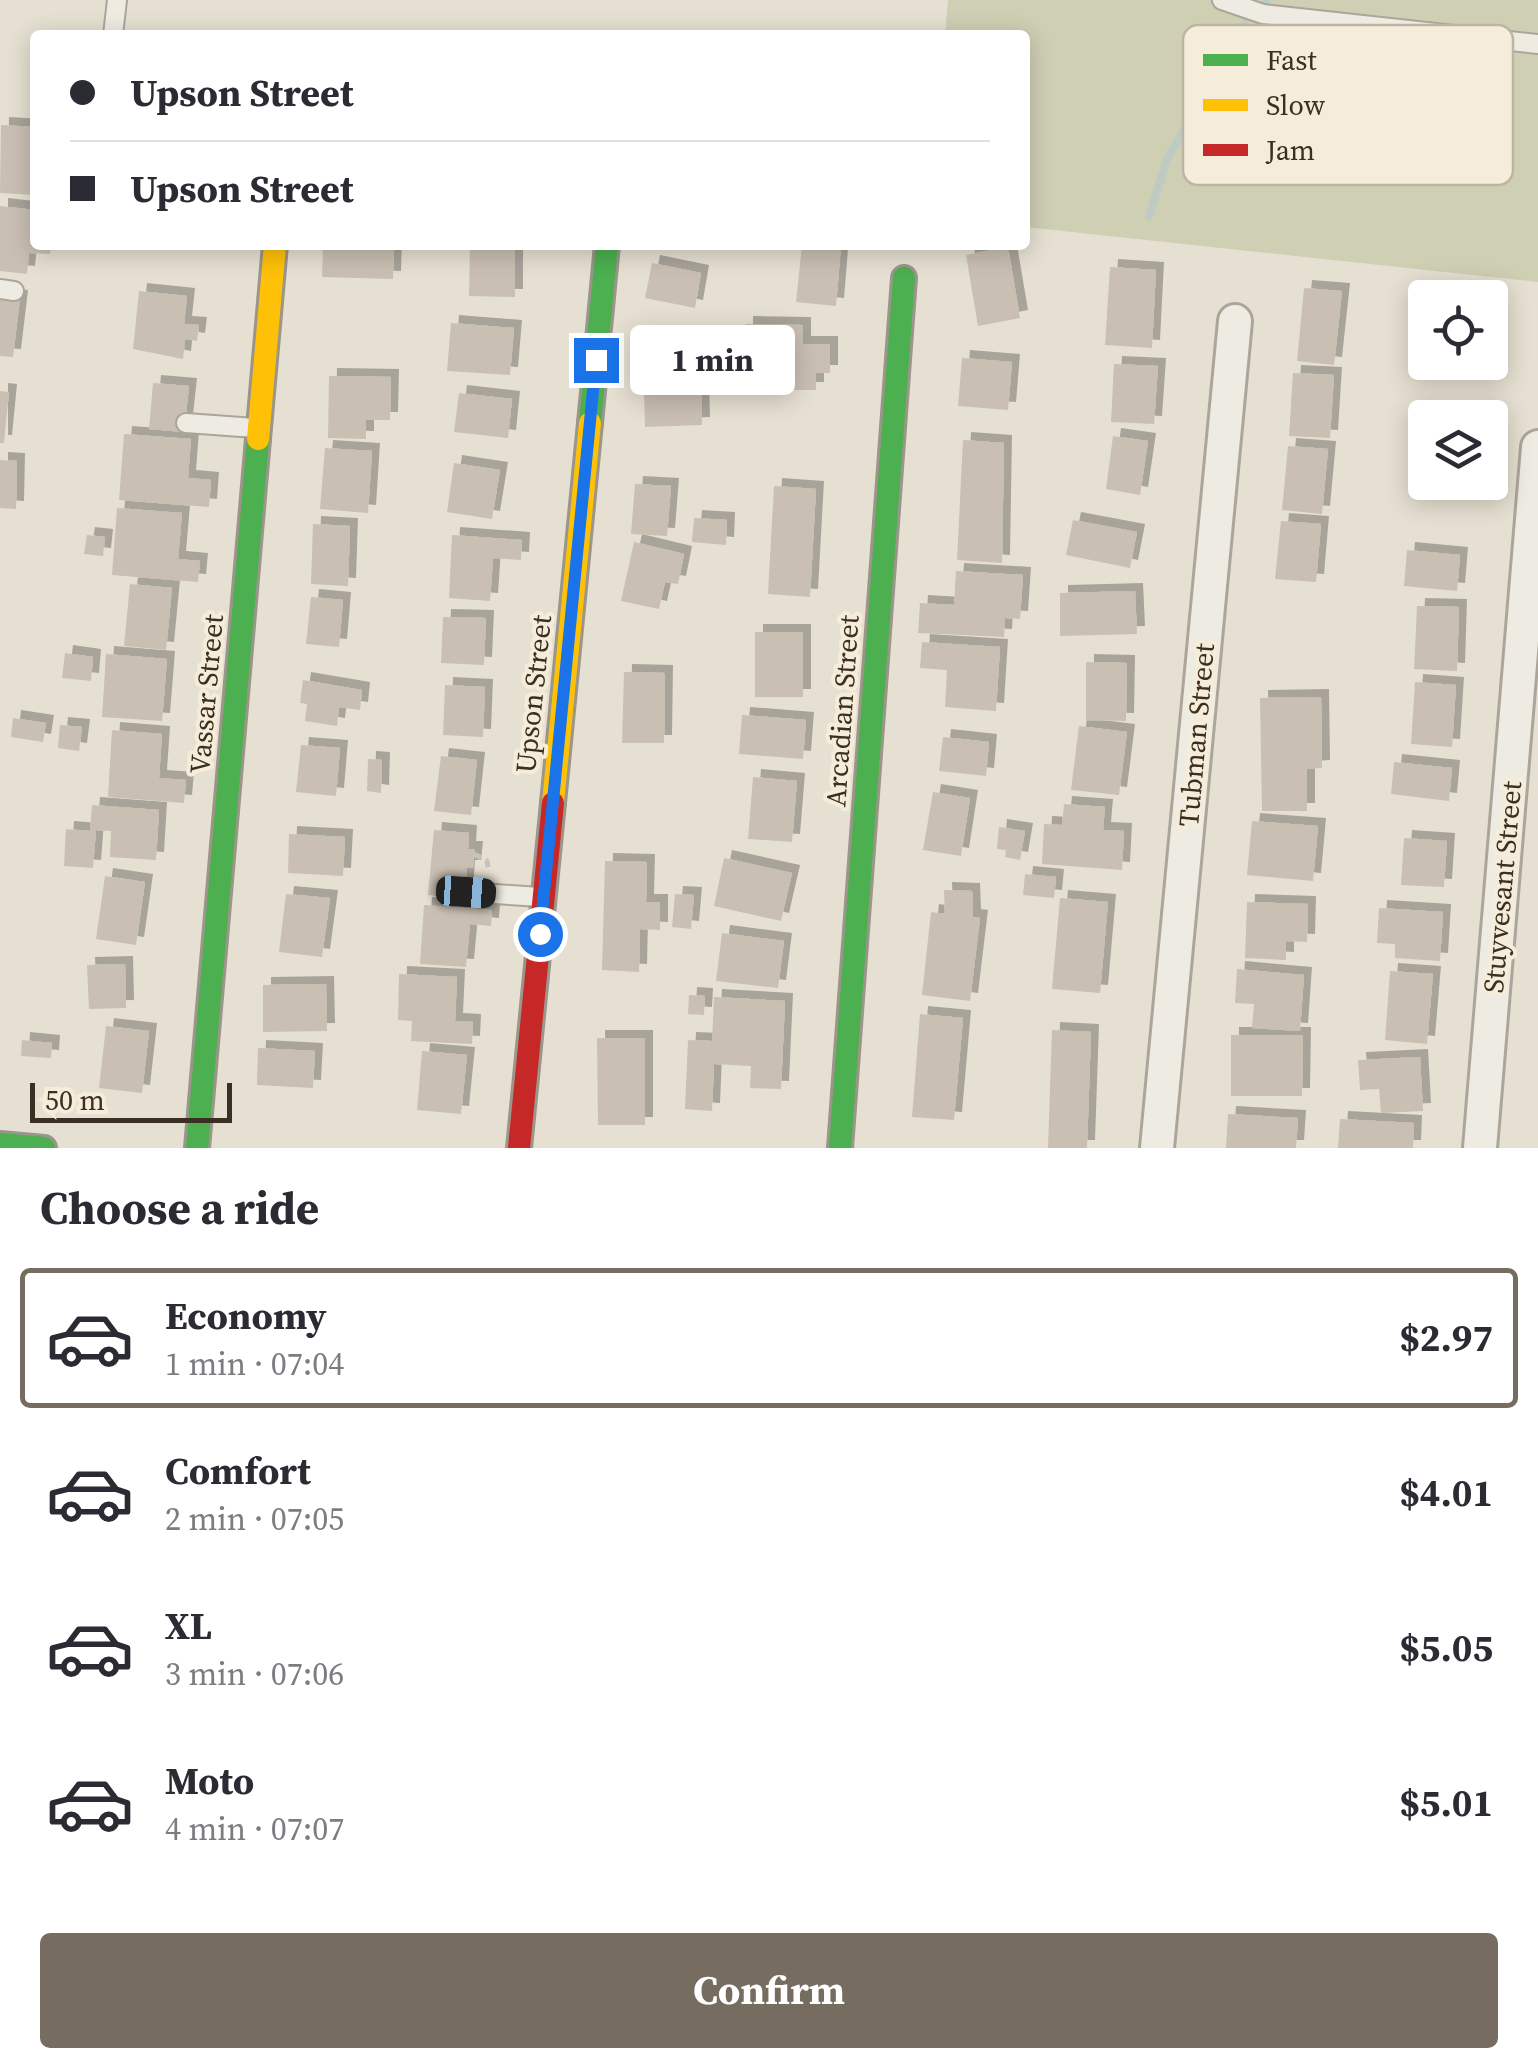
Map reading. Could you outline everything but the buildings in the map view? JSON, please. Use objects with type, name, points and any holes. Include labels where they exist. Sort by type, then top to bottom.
[{"type":"street","name":"Vassar Street","points":[[197,1148],[274,250]]},
{"type":"street","name":"Upson Street","points":[[518,1148],[607,250]]},
{"type":"street","name":"Arcadian Street","points":[[840,1148],[904,278]]},
{"type":"street","name":"Tubman Street","points":[[1157,1148],[1235,321]]},
{"type":"street","name":"Stuyvesant Street","points":[[1480,1148],[1538,447]]},
{"type":"street","points":[[0,1144],[44,1148]]},
{"type":"lane","points":[[113,30],[116,0]]},
{"type":"lane","points":[[1222,0],[1263,14],[1364,25]]},
{"type":"lane","points":[[1513,41],[1538,44]]},
{"type":"lane","points":[[186,423],[259,428]]},
{"type":"lane","points":[[466,892],[543,898]]},
{"type":"green space","points":[[948,0],[1538,0],[1538,282],[1030,228],[1030,30],[945,30]]},
{"type":"waterway","points":[[1149,216],[1167,159],[1183,131]]},
{"type":"traffic: fast","points":[[590,423],[607,250]]},
{"type":"traffic: fast","points":[[840,1148],[904,278]]},
{"type":"traffic: fast","points":[[197,1148],[258,439]]},
{"type":"traffic: fast","points":[[0,1144],[44,1148]]},
{"type":"traffic: slow","points":[[258,439],[275,250]]},
{"type":"traffic: slow","points":[[553,803],[590,423]]},
{"type":"traffic: jam","points":[[519,1148],[553,803]]},
{"type":"route","points":[[540,934],[596,360]]}]
